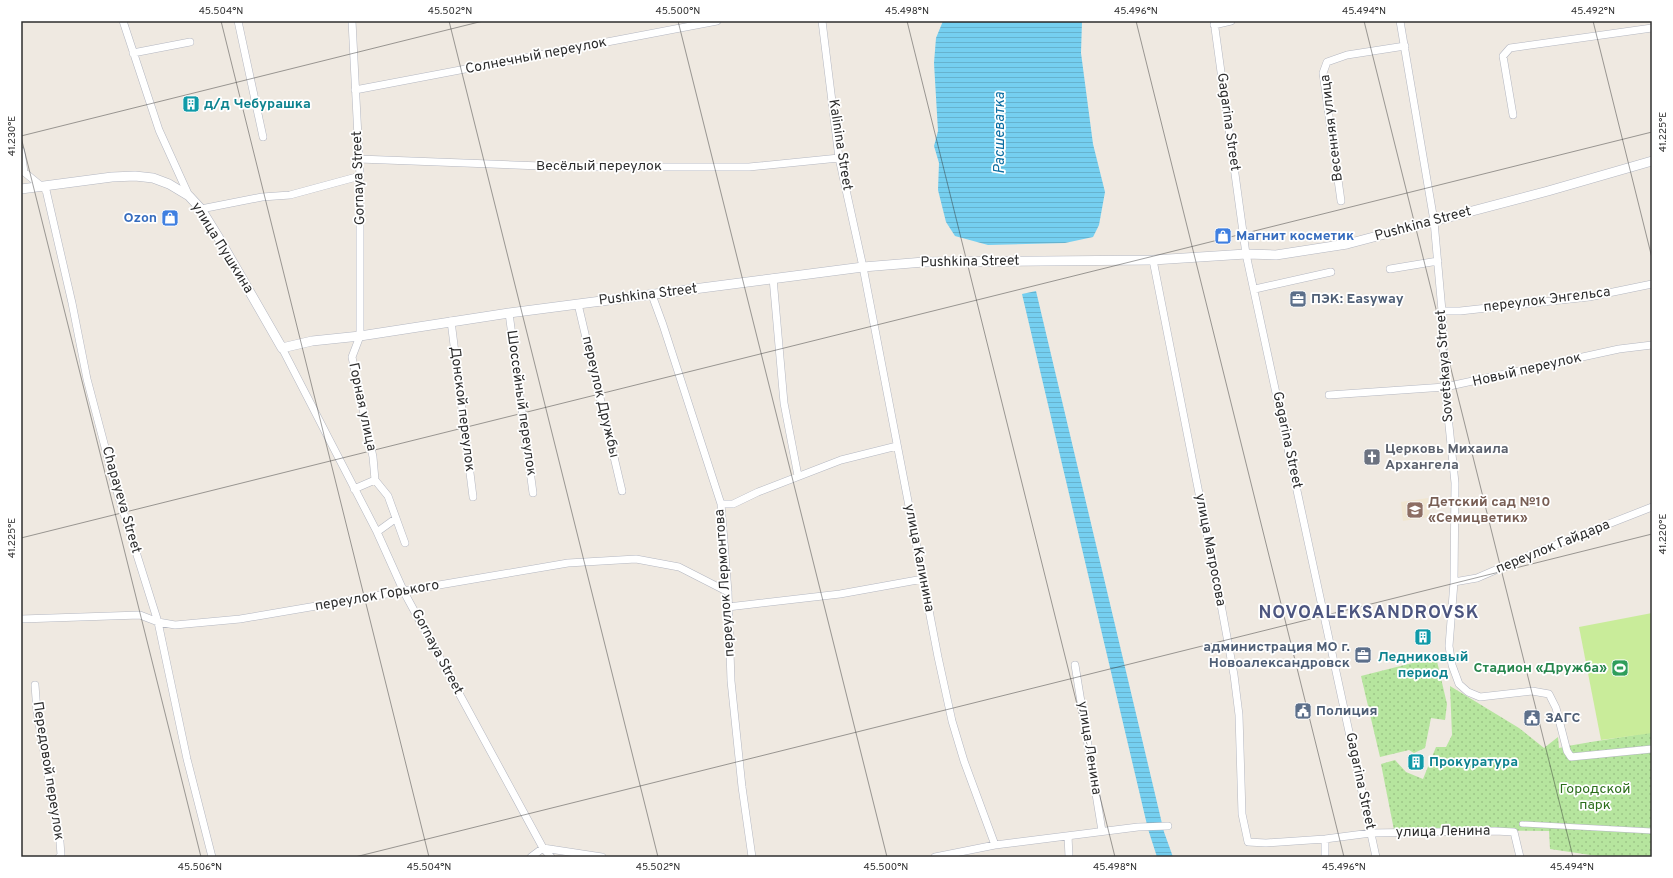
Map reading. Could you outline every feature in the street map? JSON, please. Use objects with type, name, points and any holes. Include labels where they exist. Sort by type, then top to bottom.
[{"type":"main road","name":"Pushkina Street","points":[[282,348],[312,341],[360,336],[508,313],[863,267],[924,262],[1153,260],[1246,254],[1276,255],[1347,244],[1541,193],[1652,161]]},
{"type":"main road","name":"улица Пушкина","points":[[21,189],[136,176],[153,178],[169,184],[189,196],[201,209],[221,241],[282,348]]},
{"type":"street","points":[[123,21],[159,130],[189,196]]},
{"type":"street","points":[[238,21],[263,137]]},
{"type":"street","name":"Gornaya Street","points":[[352,21],[360,160],[360,336]]},
{"type":"street","name":"Солнечный переулок","points":[[355,90],[717,21]]},
{"type":"street","name":"Kalinina Street","points":[[822,21],[839,158],[863,267]]},
{"type":"street","points":[[1214,23],[1231,21]]},
{"type":"street","name":"Sovetskaya Street","points":[[1400,21],[1434,221],[1438,261],[1442,311],[1445,387],[1455,483],[1454,582],[1449,646],[1452,665],[1459,684],[1468,692],[1480,697],[1534,691],[1549,694],[1556,708],[1567,751],[1571,757],[1652,749]]},
{"type":"street","name":"Gagarina Street","points":[[1214,23],[1246,254],[1376,857]]},
{"type":"street","points":[[1513,115],[1503,56],[1510,48],[1652,28]]},
{"type":"street","points":[[134,53],[190,42]]},
{"type":"street","name":"Весенняя улица","points":[[1341,201],[1323,73],[1327,62],[1347,55],[1405,46]]},
{"type":"street","name":"Chapayeva Street","points":[[21,151],[24,172],[46,190],[72,303],[87,379],[116,485],[158,622],[188,759],[212,857]]},
{"type":"street","name":"Весёлый переулок","points":[[360,160],[568,167],[749,167],[839,158]]},
{"type":"street","points":[[201,209],[262,197],[290,195],[360,176]]},
{"type":"street","name":"улица Матросова","points":[[1153,260],[1234,675],[1239,715],[1242,814],[1248,842]]},
{"type":"street","points":[[1390,269],[1438,261]]},
{"type":"street","name":"улица Калинина","points":[[863,267],[952,721],[964,761],[995,845]]},
{"type":"street","points":[[1254,289],[1331,272]]},
{"type":"street","points":[[773,278],[784,403],[798,476]]},
{"type":"street","name":"переулок Энгельса","points":[[1442,311],[1460,311],[1589,297],[1652,284]]},
{"type":"street","name":"переулок Лермонтова","points":[[652,294],[721,504],[728,592],[731,681],[742,787],[752,857]]},
{"type":"street","name":"переулок Дружбы","points":[[578,304],[622,490]]},
{"type":"street","name":"Шоссейный переулок","points":[[508,313],[533,493]]},
{"type":"street","name":"Донской переулок","points":[[451,321],[473,498]]},
{"type":"street","name":"Горная улица","points":[[360,336],[352,357],[373,457],[375,480]]},
{"type":"street","name":"Новый переулок","points":[[1329,395],[1445,387],[1618,348],[1652,345]]},
{"type":"street","name":"Gornaya Street","points":[[282,348],[377,532],[404,592],[543,848],[551,857]]},
{"type":"street","points":[[721,504],[733,504],[758,492],[841,460],[897,446]]},
{"type":"street","points":[[354,489],[375,480],[388,496],[395,519],[405,543]]},
{"type":"street","name":"переулок Гайдара","points":[[1454,582],[1477,578],[1537,552],[1652,508]]},
{"type":"street","points":[[377,532],[395,519]]},
{"type":"street","name":"переулок Горького","points":[[21,619],[140,615],[158,622],[175,625],[240,619],[568,564],[636,558],[679,567],[728,592]]},
{"type":"street","points":[[728,607],[840,594],[923,579]]},
{"type":"street","name":"улица Ленина","points":[[1075,665],[1102,831]]},
{"type":"street","name":"Передовой переулок","points":[[35,685],[37,712],[60,842],[61,855],[59,857]]},
{"type":"street","points":[[1522,824],[1652,831]]},
{"type":"street","points":[[935,857],[995,845],[1138,827],[1168,826]]},
{"type":"street","name":"улица Ленина","points":[[1248,842],[1266,843],[1325,839],[1371,833],[1476,830],[1514,832],[1520,857]]},
{"type":"street","points":[[1068,836],[1069,857]]},
{"type":"street","points":[[1325,839],[1325,857]]},
{"type":"street","points":[[531,857],[543,848],[602,857]]},
{"type":"shaded area","name":"Детский сад №10 «Семицветик»","points":[[1428,498],[1430,517],[1403,521],[1401,502]]},
{"type":"green space","name":"Стадион «Дружба»","points":[[1652,613],[1652,733],[1601,740],[1579,627]]},
{"type":"green space","points":[[1436,657],[1447,704],[1445,720],[1431,718],[1425,748],[1414,753],[1409,750],[1380,757],[1361,676]]},
{"type":"green space","name":"Городской парк","points":[[1450,686],[1519,728],[1544,748],[1558,737],[1559,748],[1652,732],[1652,857],[1604,857],[1550,849],[1549,831],[1394,830],[1381,764],[1395,760],[1406,772],[1423,779],[1436,747],[1446,747],[1452,735]]},
{"type":"water","name":"Расшеватка","points":[[943,21],[1082,21],[1081,53],[1093,144],[1105,192],[1099,225],[1093,237],[1065,243],[988,245],[955,236],[946,222],[938,190],[939,163],[934,146],[938,131],[934,63],[936,38]]},
{"type":"water","points":[[1036,291],[1164,832],[1173,857],[1157,857],[1148,829],[1022,294]]},
{"type":"place","name":"д/д Чебурашка","points":[[191,104]]},
{"type":"place","name":"Ozon","points":[[170,218]]},
{"type":"place","name":"Магнит косметик","points":[[1223,236]]},
{"type":"place","name":"ПЭК: Easyway","points":[[1298,299]]},
{"type":"place","name":"Церковь Михаила Архангела","points":[[1372,457]]},
{"type":"place","name":"Детский сад №10 «Семицветик»","points":[[1415,510]]},
{"type":"place","name":"Ледниковый период","points":[[1423,637]]},
{"type":"place","name":"администрация МО г. Новоалександровск","points":[[1363,655]]},
{"type":"place","name":"Стадион «Дружба»","points":[[1620,668]]},
{"type":"place","name":"Полиция","points":[[1303,711]]},
{"type":"place","name":"ЗАГС","points":[[1532,718]]},
{"type":"place","name":"Прокуратура","points":[[1416,762]]},
{"type":"district","name":"NOVOALEKSANDROVSK","points":[[1369,613]]}]
